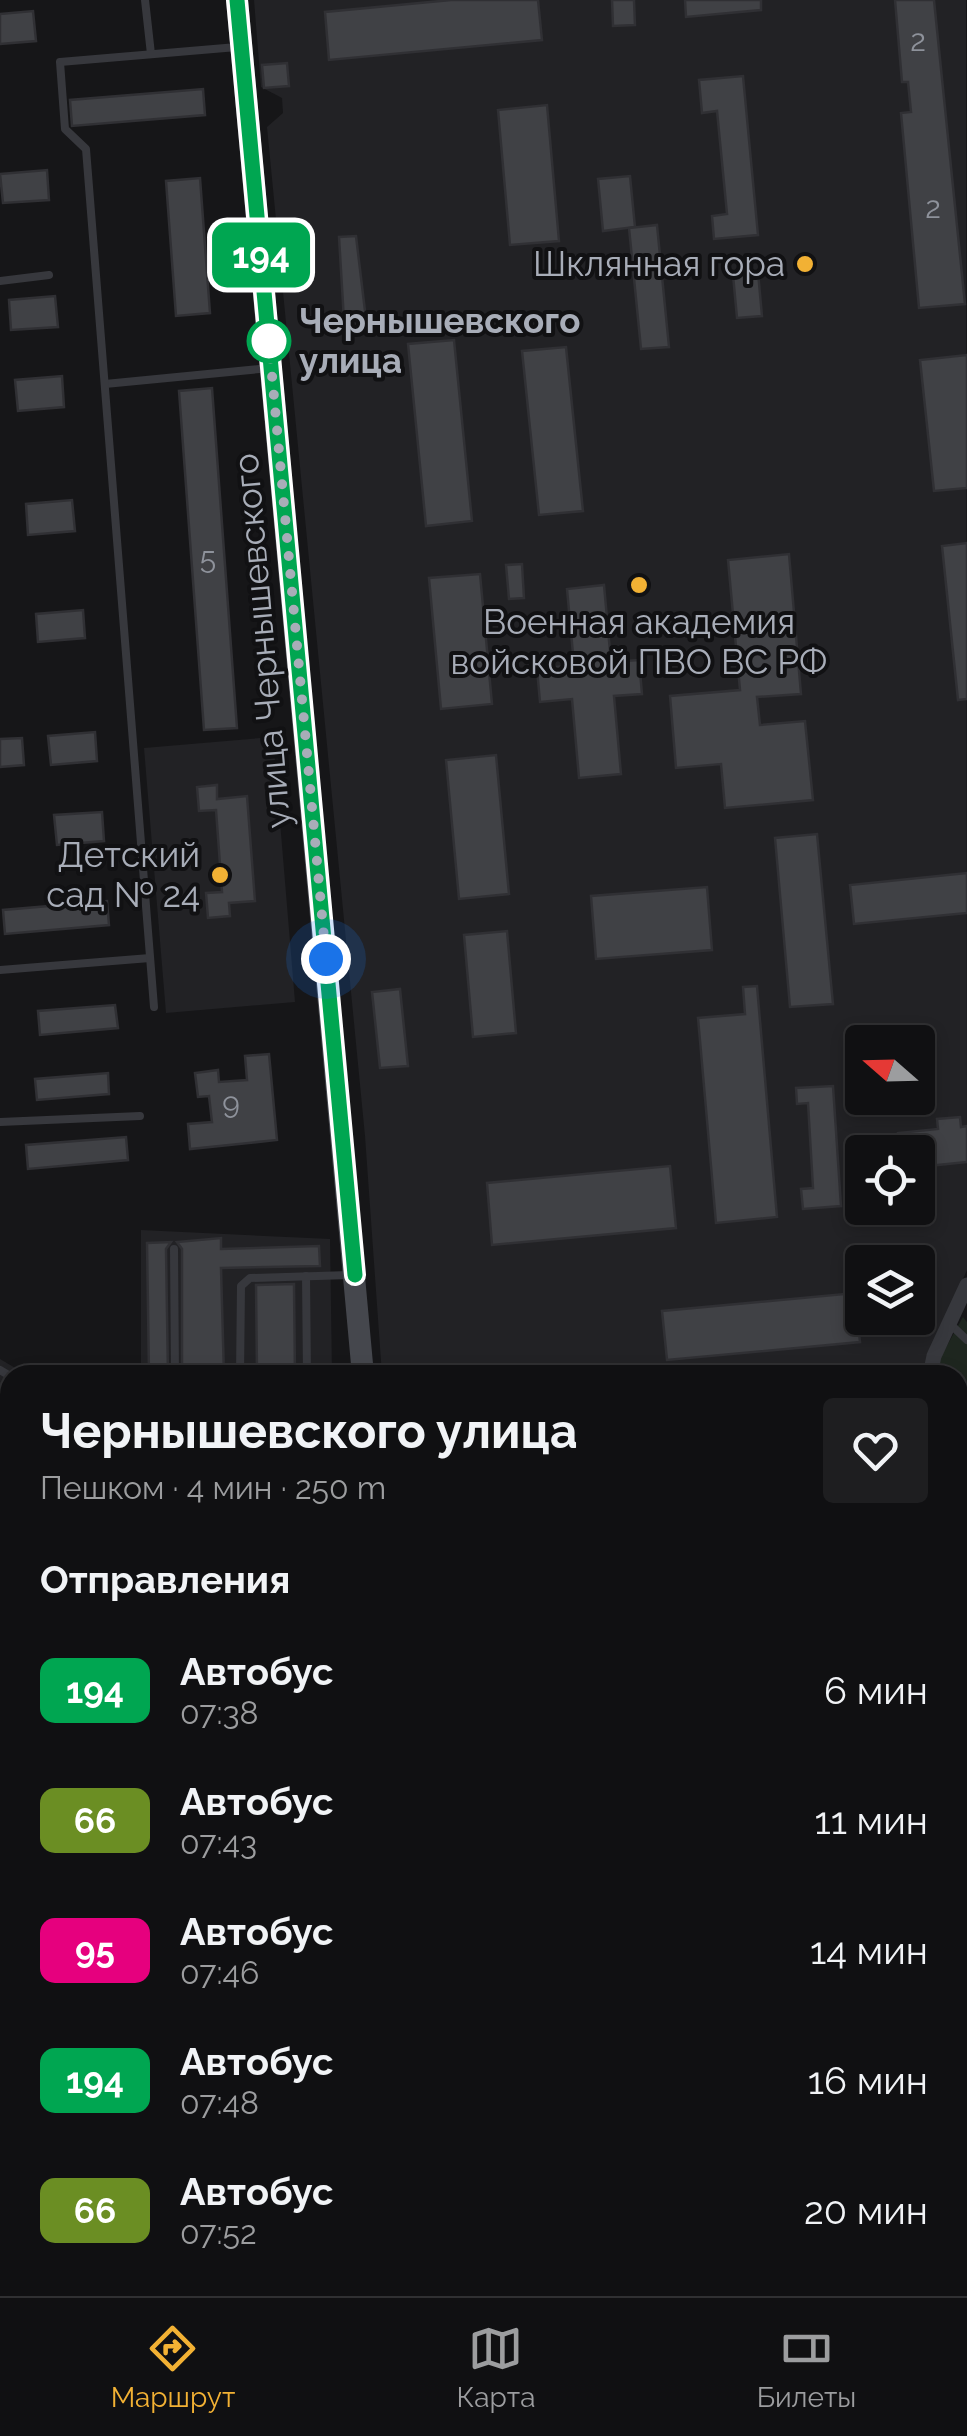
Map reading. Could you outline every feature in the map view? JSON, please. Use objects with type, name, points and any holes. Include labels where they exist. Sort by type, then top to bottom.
[{"type":"street","name":"улица Чернышевского","points":[[237,0],[362,1365]]},
{"type":"street","points":[[934,1365],[967,1285]]},
{"type":"lane","points":[[144,0],[150,54]]},
{"type":"lane","points":[[154,1008],[86,149],[65,129],[60,62],[242,46]]},
{"type":"lane","points":[[0,282],[50,276]]},
{"type":"lane","points":[[105,384],[272,368]]},
{"type":"lane","points":[[0,970],[150,958]]},
{"type":"lane","points":[[0,1122],[140,1116]]},
{"type":"lane","points":[[174,1248],[175,1365]]},
{"type":"lane","points":[[240,1365],[241,1286],[250,1278],[355,1275]]},
{"type":"lane","points":[[306,1276],[307,1365]]},
{"type":"lane","points":[[949,1323],[967,1340]]},
{"type":"shaded area","name":"Военная академия войсковой ПВО ВС РФ","points":[[254,0],[966,0],[967,1270],[924,1365],[381,1365],[365,1136],[267,127],[283,113],[282,98],[261,87]]},
{"type":"shaded area","name":"Детский сад № 24","points":[[273,737],[295,1002],[166,1013],[144,748]]},
{"type":"shaded area","points":[[141,1230],[330,1239],[332,1365],[141,1365]]},
{"type":"shaded area","points":[[963,1317],[967,1322],[967,1365],[939,1365]]},
{"type":"building","points":[[451,0],[538,0],[542,40],[329,60],[325,12]]},
{"type":"building","points":[[612,0],[634,0],[635,25],[613,26]]},
{"type":"building","points":[[685,0],[761,0],[761,10],[686,17]]},
{"type":"building","points":[[895,0],[934,0],[965,304],[919,308],[901,113],[911,112],[908,82],[902,82]]},
{"type":"building","points":[[33,11],[36,41],[0,44],[0,14]]},
{"type":"building","points":[[287,63],[289,86],[264,88],[262,65]]},
{"type":"building","points":[[743,76],[758,235],[714,239],[712,216],[727,214],[717,111],[702,113],[699,80]]},
{"type":"building","points":[[203,89],[205,115],[72,126],[70,100]]},
{"type":"building","points":[[547,105],[559,241],[510,245],[498,110]]},
{"type":"building","points":[[47,170],[49,200],[3,203],[0,174]]},
{"type":"building","points":[[630,176],[635,227],[603,231],[598,179]]},
{"type":"building","points":[[200,178],[210,313],[176,316],[166,181]]},
{"type":"building","points":[[657,225],[669,347],[641,349],[629,228]]},
{"type":"building","points":[[356,236],[366,319],[344,321],[339,237]]},
{"type":"building","points":[[758,272],[762,316],[737,318],[733,275]]},
{"type":"building","points":[[55,296],[58,327],[11,330],[9,300]]},
{"type":"building","points":[[454,340],[472,521],[426,526],[408,344]]},
{"type":"building","points":[[566,347],[583,511],[539,515],[522,351]]},
{"type":"building","points":[[967,355],[967,488],[934,491],[920,360]]},
{"type":"building","points":[[62,376],[64,407],[18,411],[15,380]]},
{"type":"building","points":[[212,388],[237,728],[204,730],[179,391]]},
{"type":"building","points":[[72,500],[75,531],[28,535],[26,504]]},
{"type":"building","points":[[967,543],[967,699],[958,700],[942,546]]},
{"type":"building","points":[[789,554],[801,694],[757,697],[760,725],[805,721],[813,800],[725,808],[721,764],[676,768],[670,696],[740,690],[728,560]]},
{"type":"building","points":[[522,564],[524,598],[509,599],[506,565]]},
{"type":"building","points":[[480,574],[492,704],[441,709],[429,578]]},
{"type":"building","points":[[604,585],[611,662],[639,660],[642,694],[614,696],[621,774],[579,778],[572,699],[540,702],[537,669],[574,665],[567,589]]},
{"type":"building","points":[[83,610],[85,638],[38,642],[36,614]]},
{"type":"building","points":[[95,732],[97,761],[51,765],[48,736]]},
{"type":"building","points":[[22,738],[24,765],[0,767],[0,739]]},
{"type":"building","points":[[496,755],[509,894],[459,899],[446,760]]},
{"type":"building","points":[[217,785],[217,799],[247,796],[255,901],[229,903],[230,916],[208,918],[206,893],[222,892],[216,810],[199,811],[197,787]]},
{"type":"building","points":[[102,812],[104,841],[57,845],[54,815]]},
{"type":"building","points":[[817,834],[833,1004],[790,1007],[775,838]]},
{"type":"building","points":[[967,873],[967,913],[854,924],[850,885]]},
{"type":"building","points":[[707,887],[712,950],[596,959],[591,896]]},
{"type":"building","points":[[107,901],[109,925],[5,934],[3,910]]},
{"type":"building","points":[[507,931],[516,1033],[473,1037],[464,935]]},
{"type":"building","points":[[757,986],[777,1217],[716,1223],[698,1018],[745,1014],[743,987]]},
{"type":"building","points":[[400,989],[408,1066],[380,1068],[372,992]]},
{"type":"building","points":[[115,1005],[118,1028],[40,1035],[38,1011]]},
{"type":"building","points":[[269,1054],[277,1140],[190,1149],[188,1124],[212,1122],[209,1096],[198,1097],[195,1073],[218,1070],[219,1082],[247,1080],[245,1056]]},
{"type":"building","points":[[108,1073],[109,1094],[37,1100],[35,1079]]},
{"type":"building","points":[[833,1086],[841,1206],[803,1209],[801,1189],[813,1188],[808,1103],[797,1104],[796,1088]]},
{"type":"building","points":[[960,1117],[961,1127],[967,1126],[967,1162],[935,1165],[935,1135],[898,1135],[938,1129],[937,1119]]},
{"type":"building","points":[[126,1137],[128,1160],[28,1169],[26,1145]]},
{"type":"building","points":[[670,1166],[676,1228],[492,1245],[487,1183]]},
{"type":"building","points":[[221,1238],[221,1249],[319,1246],[320,1266],[221,1268],[224,1365],[182,1365],[182,1249],[177,1242]]},
{"type":"building","points":[[171,1242],[166,1249],[168,1365],[149,1365],[147,1243]]},
{"type":"building","points":[[294,1284],[295,1365],[257,1365],[256,1285]]},
{"type":"building","points":[[845,1294],[845,1335],[859,1335],[860,1342],[667,1360],[662,1311]]},
{"type":"bus line","name":"194","points":[[237,0],[355,1275]]},
{"type":"place","name":"Шклянная гора","points":[[805,264]]},
{"type":"place","name":"Чернышевского улица","points":[[269,341]]},
{"type":"place","name":"Военная академия войсковой ПВО ВС РФ","points":[[639,585]]},
{"type":"place","name":"Детский сад № 24","points":[[220,875]]},
{"type":"route","points":[[269,341],[268,332],[326,959]]}]
